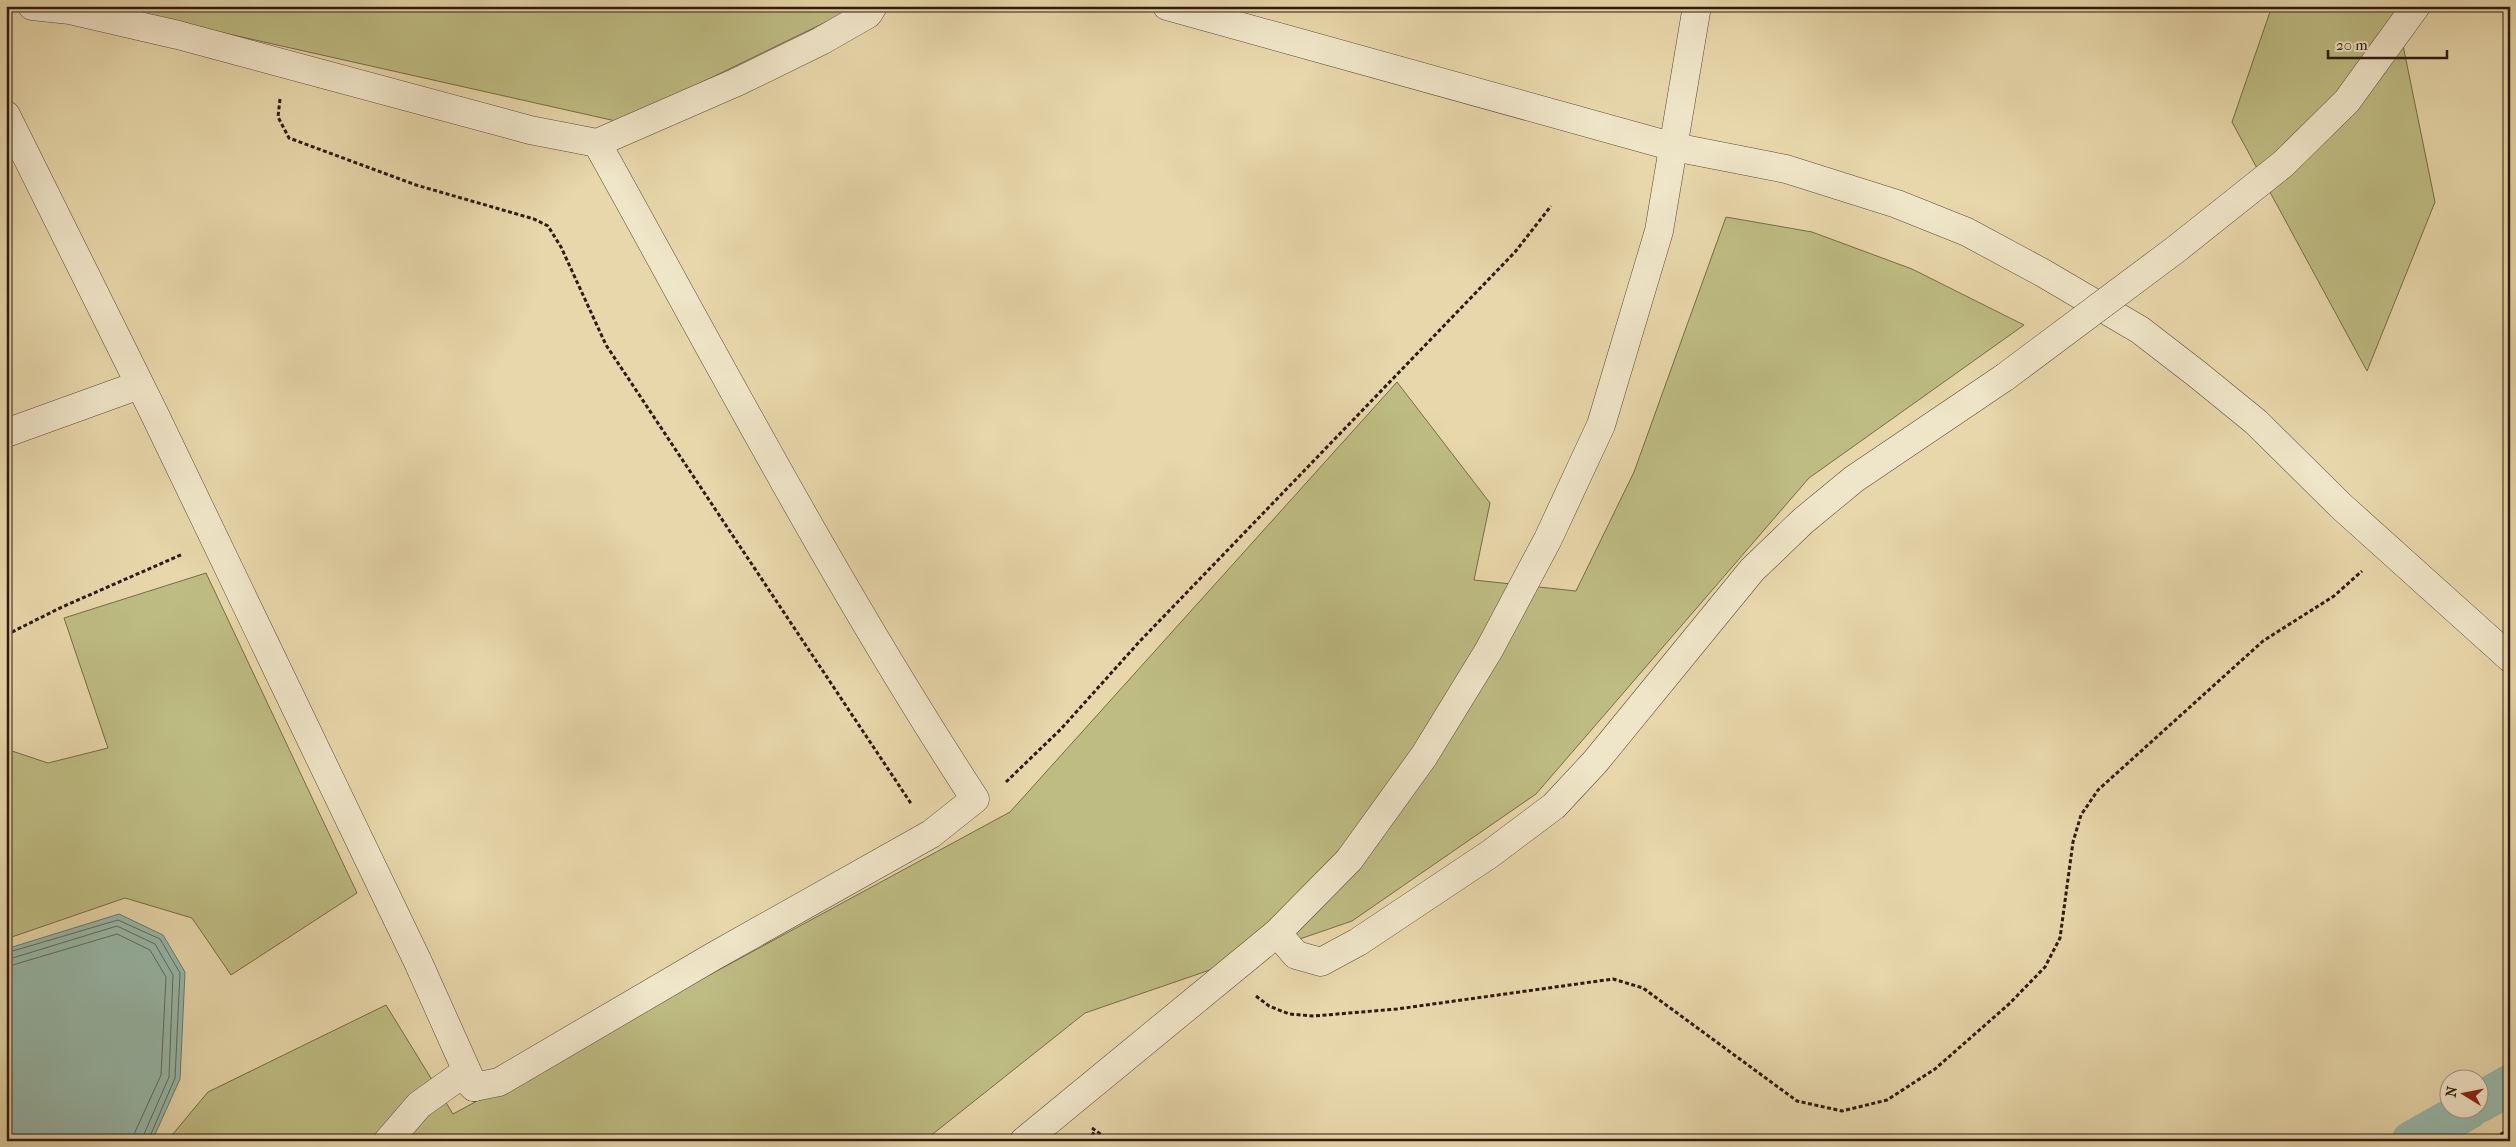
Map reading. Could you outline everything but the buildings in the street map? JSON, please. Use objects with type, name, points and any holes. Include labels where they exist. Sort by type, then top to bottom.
[{"type":"street","points":[[32,6],[70,10],[285,64],[530,130],[597,143],[737,82],[821,41],[868,14],[873,6]]},
{"type":"street","points":[[1167,6],[1674,147],[1786,169],[1897,204],[1967,232],[2042,272],[2140,330],[2197,374],[2256,422],[2342,506],[2510,658]]},
{"type":"street","points":[[1024,1141],[1277,933],[1349,860],[1424,756],[1489,650],[1548,539],[1601,425],[1659,231],[1697,6]]},
{"type":"street","points":[[1277,933],[1296,955],[1320,962],[1358,942],[1490,854],[1554,806],[1595,762],[1752,570],[1803,521],[1854,478],[2005,377],[2175,250],[2283,164],[2347,101],[2416,6]]},
{"type":"street","points":[[6,115],[42,184],[418,962],[474,1086]]},
{"type":"street","points":[[388,1141],[419,1105],[461,1075],[474,1086],[499,1082],[714,956],[931,834],[975,799],[923,720],[858,610],[597,143]]},
{"type":"street","points":[[6,433],[139,385]]},
{"type":"path","points":[[285,64],[278,117],[289,138],[416,185],[534,219],[548,226],[561,247],[606,345],[931,834]]},
{"type":"path","points":[[975,799],[1002,785],[1061,729],[1140,640],[1515,252],[1551,206]]},
{"type":"path","points":[[6,635],[214,540]]},
{"type":"path","points":[[1231,971],[1269,1006],[1289,1014],[1314,1016],[1397,1010],[1613,979],[1643,988],[1797,1101],[1842,1111],[1887,1100],[1935,1069],[2009,1004],[2045,966],[2060,938],[2072,842],[2081,815],[2098,790],[2263,641],[2334,596],[2388,547]]},
{"type":"path","points":[[2488,1141],[2510,1129]]},
{"type":"path","points":[[1088,1141],[1095,1131]]},
{"type":"shaded area","points":[[124,6],[854,6],[830,20],[620,122],[126,11]]},
{"type":"shaded area","points":[[2272,6],[2395,6],[2435,202],[2367,371],[2232,122]]},
{"type":"shaded area","points":[[1726,217],[1812,232],[1912,269],[2024,325],[1809,478],[1536,794],[1352,921],[1085,1013],[924,1141],[167,1141],[208,1092],[386,1005],[453,1114],[1010,812],[1397,382],[1490,503],[1474,580],[1576,591],[1634,472]]},
{"type":"shaded area","points":[[206,573],[357,893],[231,975],[192,918],[125,898],[6,939],[6,749],[48,763],[108,748],[64,618]]},
{"type":"water","points":[[119,914],[163,935],[185,972],[180,1079],[152,1141],[6,1141],[6,949]]},
{"type":"waterway","points":[[2488,1097],[2510,1085]]},
{"type":"waterway","points":[[2412,1141],[2449,1120]]}]
